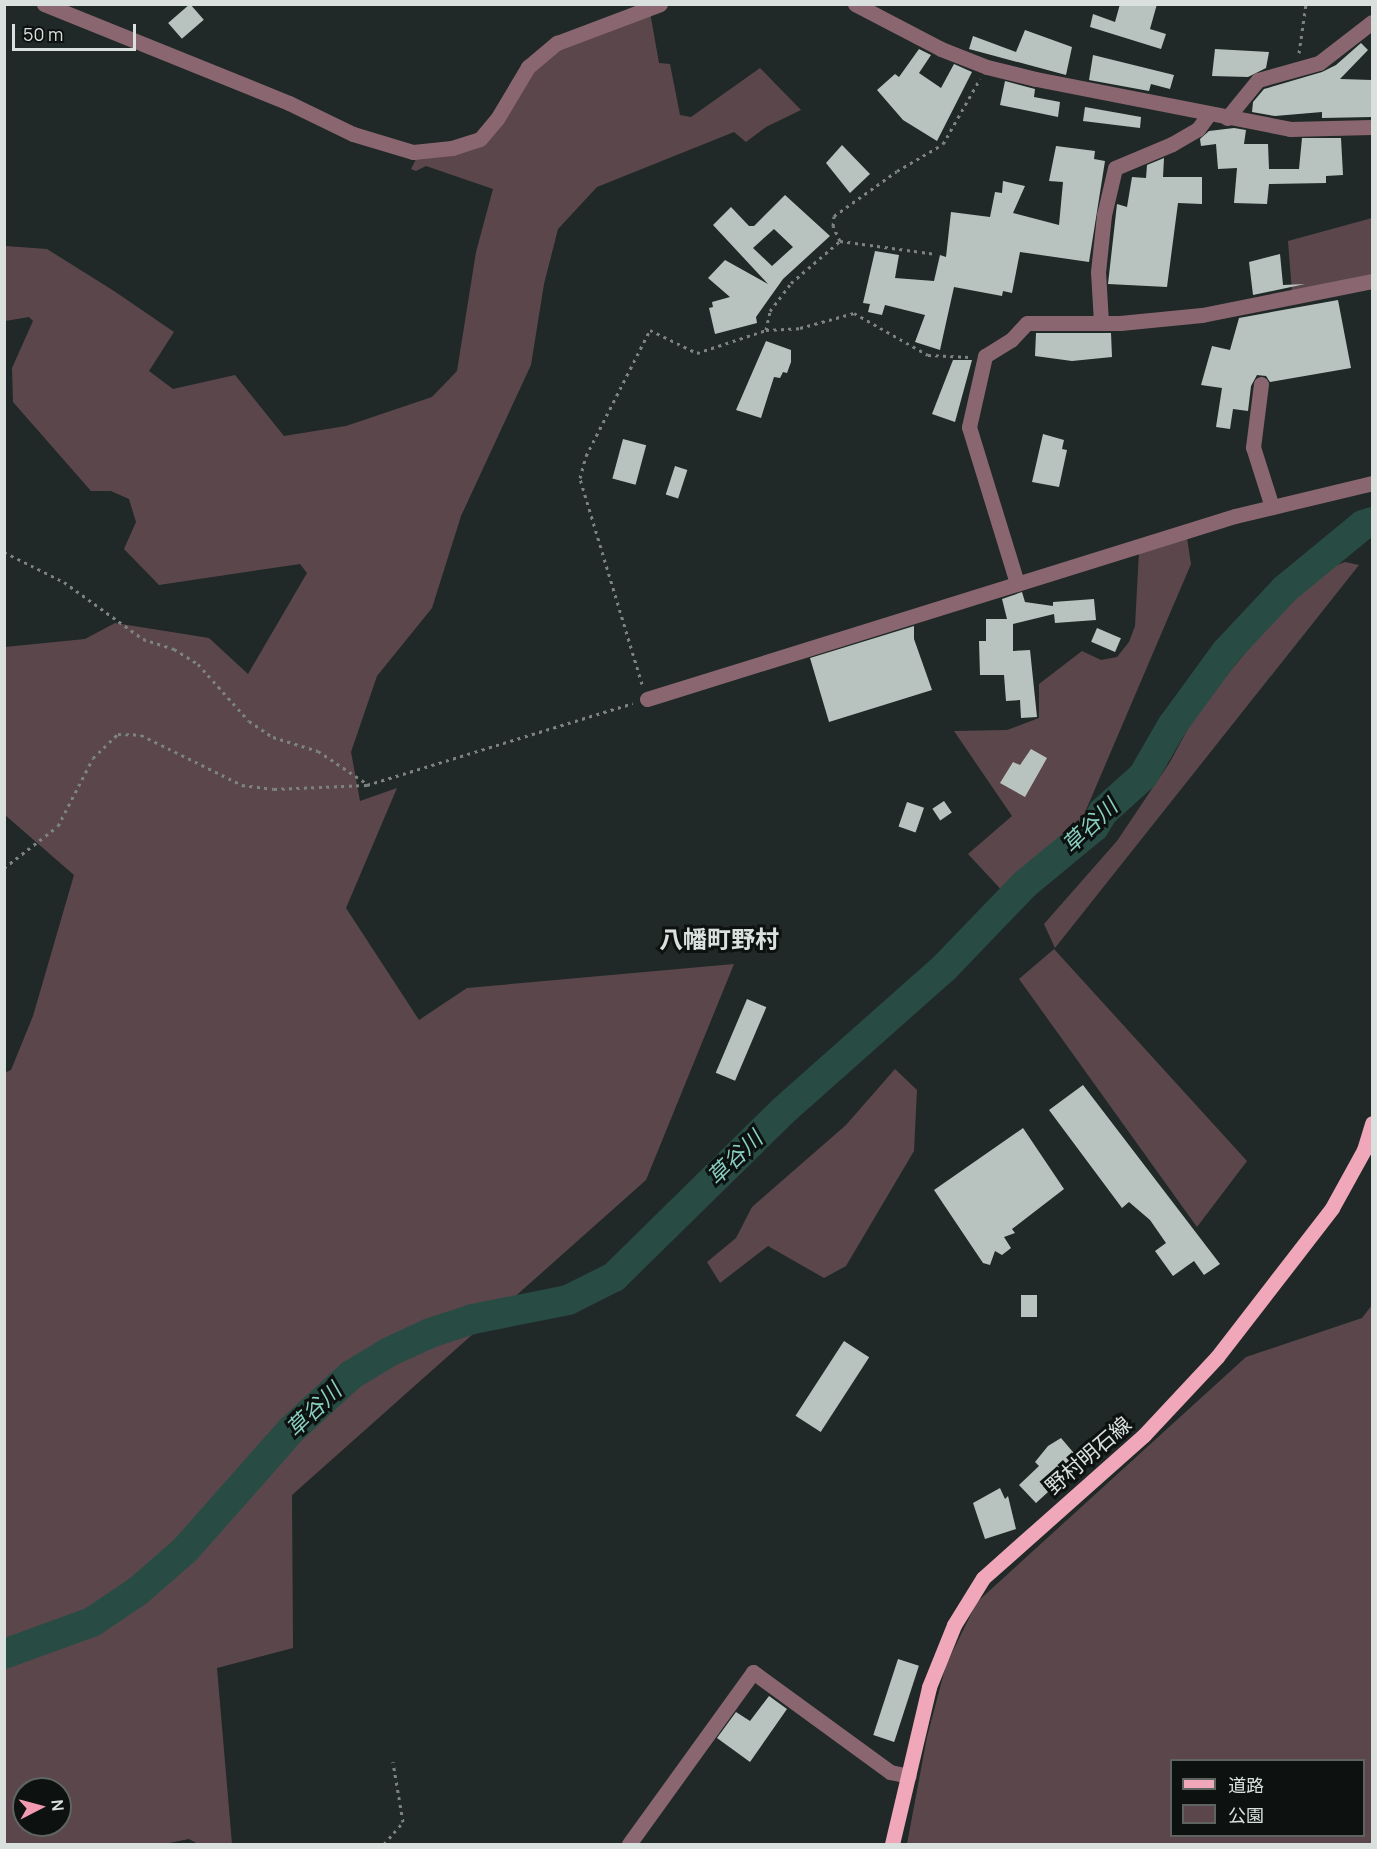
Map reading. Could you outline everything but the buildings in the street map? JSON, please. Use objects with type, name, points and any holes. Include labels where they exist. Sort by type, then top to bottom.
[{"type":"main road","name":"野村明石線","points":[[892,1845],[929,1687],[954,1625],[983,1578],[1144,1435],[1217,1357],[1332,1208],[1364,1150],[1372,1123]]},
{"type":"street","points":[[44,4],[289,104],[353,134],[413,152],[452,148],[480,139],[497,119],[528,67],[557,43],[650,6]]},
{"type":"street","points":[[855,4],[941,49],[987,67],[1227,118],[1290,129],[1372,127]]},
{"type":"street","points":[[1227,118],[1258,80],[1319,63],[1372,22]]},
{"type":"street","points":[[1101,322],[1099,261],[1104,215],[1115,168],[1172,144],[1198,129],[1209,114]]},
{"type":"street","points":[[1017,584],[969,427],[985,356],[1011,339],[1027,323],[1101,322],[1202,315],[1372,282]]},
{"type":"street","points":[[1261,384],[1253,447],[1272,507]]},
{"type":"street","points":[[647,699],[1272,507],[1372,483]]},
{"type":"street","points":[[629,1845],[753,1672],[890,1773],[909,1776]]},
{"type":"path","points":[[1298,69],[1306,4]]},
{"type":"path","points":[[840,241],[833,226],[834,216],[897,171],[943,144],[987,67]]},
{"type":"path","points":[[766,330],[770,311],[791,283],[840,241],[936,254]]},
{"type":"path","points":[[4,868],[58,826],[93,758],[118,734],[141,735],[242,784],[274,789],[367,785],[647,699],[585,497],[582,468],[650,330],[698,353],[766,330],[800,328],[854,313],[928,355],[985,356]]},
{"type":"path","points":[[4,552],[64,582],[143,639],[174,649],[198,664],[249,722],[273,737],[318,751],[367,785]]},
{"type":"path","points":[[384,1845],[403,1822],[393,1762]]},
{"type":"green space","points":[[650,12],[659,63],[670,64],[680,115],[691,117],[760,68],[801,110],[766,127],[746,142],[734,132],[597,187],[558,229],[544,284],[531,365],[461,516],[432,608],[377,676],[351,752],[360,801],[397,788],[346,908],[419,1020],[467,988],[734,964],[646,1180],[292,1495],[293,1648],[217,1668],[232,1844],[198,1844],[189,1839],[164,1844],[5,1844],[4,1073],[11,1070],[33,1016],[74,875],[5,815],[5,647],[85,639],[115,623],[209,638],[248,674],[307,573],[300,564],[159,585],[124,549],[136,522],[129,499],[111,491],[91,491],[13,402],[12,368],[33,321],[29,317],[5,321],[5,246],[47,249],[174,332],[149,371],[173,389],[235,375],[284,436],[346,426],[432,397],[457,371],[476,252],[493,189],[426,166],[416,171],[411,169],[418,155],[481,144],[523,83],[554,50]]},
{"type":"green space","points":[[1372,218],[1372,280],[1292,292],[1288,241]]},
{"type":"green space","points":[[1187,538],[1191,564],[1083,817],[1008,897],[968,854],[1012,816],[954,731],[1007,730],[1039,718],[1039,684],[1082,651],[1101,660],[1117,657],[1129,642],[1135,626],[1139,552]]},
{"type":"green space","points":[[1345,562],[1359,565],[1055,948],[1044,924],[1117,841],[1170,762],[1198,710],[1309,576]]},
{"type":"green space","points":[[1054,949],[1247,1161],[1197,1227],[1019,979]]},
{"type":"green space","points":[[895,1069],[917,1090],[914,1151],[846,1266],[824,1278],[768,1246],[720,1283],[707,1262],[736,1238],[752,1207],[846,1125]]},
{"type":"green space","points":[[1372,1305],[1372,1844],[907,1844],[927,1737],[946,1665],[977,1602],[1246,1357],[1362,1318]]},
{"type":"waterway","name":"草谷川","points":[[4,1654],[92,1622],[138,1591],[185,1550],[291,1430],[351,1375],[389,1352],[430,1333],[473,1319],[568,1300],[614,1277],[784,1110],[946,966],[1025,884],[1094,827],[1103,812],[1143,776],[1172,726],[1226,652],[1285,589],[1363,525],[1372,522]]},
{"type":"district","name":"八幡町野村","points":[[719,939]]}]
